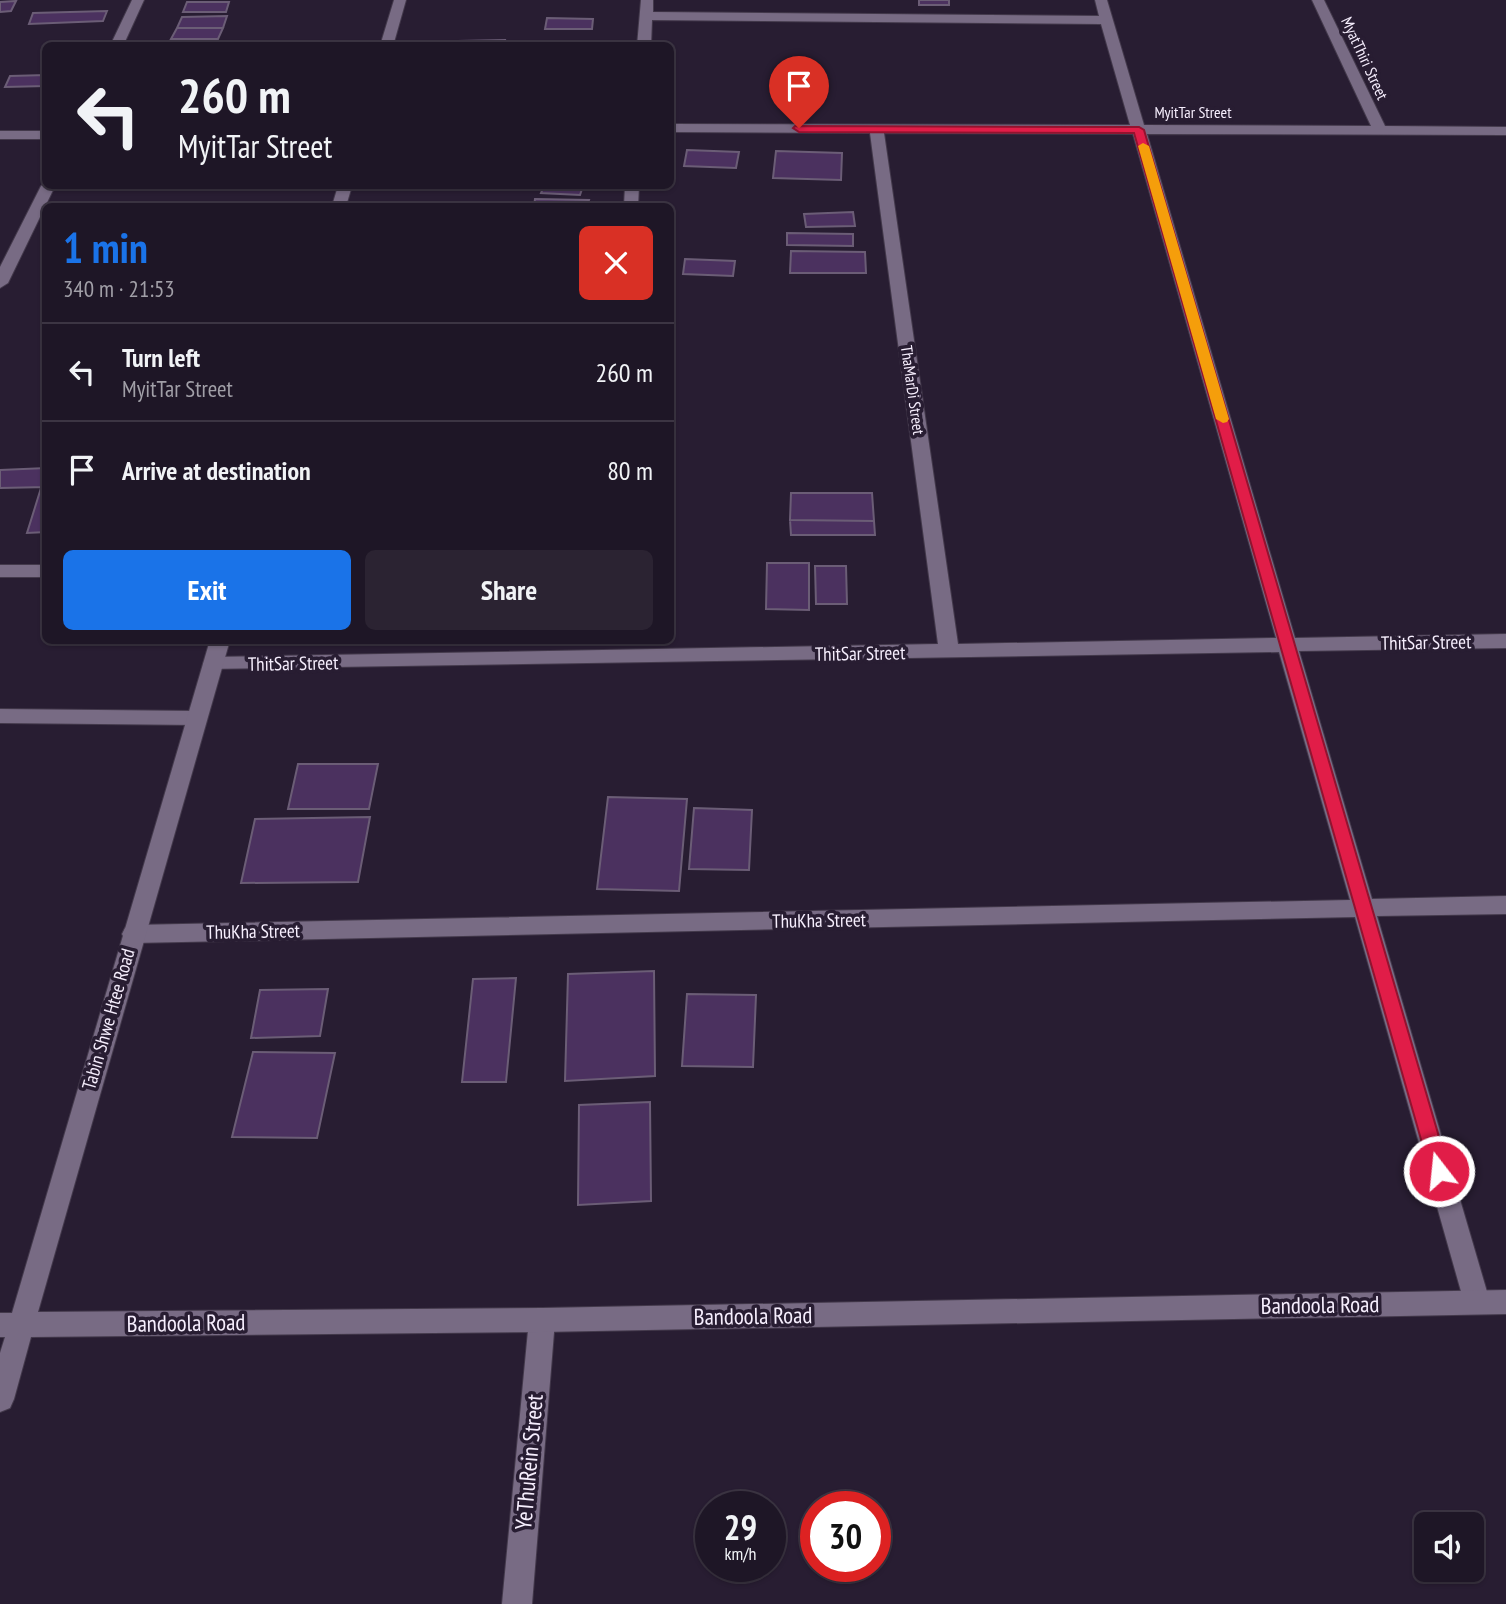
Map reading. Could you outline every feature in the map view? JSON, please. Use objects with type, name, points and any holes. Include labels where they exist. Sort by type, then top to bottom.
[{"type":"street","points":[[118,42],[138,0]]},
{"type":"street","points":[[387,42],[400,0]]},
{"type":"street","points":[[643,42],[647,0]]},
{"type":"street","points":[[1101,0],[1477,1302]]},
{"type":"street","name":"MyatThiri Street","points":[[1318,0],[1380,131]]},
{"type":"street","points":[[646,16],[1107,20]]},
{"type":"street","name":"MyitTar Street","points":[[674,128],[1506,131]]},
{"type":"street","name":"ThaMarDi Street","points":[[876,129],[949,651]]},
{"type":"street","points":[[0,135],[42,135]]},
{"type":"street","points":[[0,283],[47,189]]},
{"type":"street","points":[[0,571],[42,571]]},
{"type":"street","name":"ThitSar Street","points":[[213,664],[596,649],[949,651],[1506,641]]},
{"type":"street","name":"Tabin Shwe Htee Road","points":[[0,1399],[10,1325],[133,934],[219,644]]},
{"type":"street","points":[[0,716],[197,718]]},
{"type":"street","name":"ThuKha Street","points":[[133,934],[1506,905]]},
{"type":"street","name":"Bandoola Road","points":[[10,1325],[541,1320],[1506,1302]]},
{"type":"street","name":"YeThuRein Street","points":[[517,1604],[541,1320]]},
{"type":"building","points":[[919,0],[949,0],[949,5],[919,5]]},
{"type":"building","points":[[16,1],[11,11],[0,12],[0,2]]},
{"type":"building","points":[[187,2],[229,2],[226,12],[183,12]]},
{"type":"building","points":[[107,11],[103,21],[29,24],[33,13]]},
{"type":"building","points":[[227,16],[223,28],[177,28],[182,17]]},
{"type":"building","points":[[547,18],[593,19],[592,29],[545,29]]},
{"type":"building","points":[[177,28],[223,28],[218,39],[171,39]]},
{"type":"building","points":[[171,39],[218,39],[217,42],[170,42]]},
{"type":"building","points":[[505,40],[505,42],[458,41]]},
{"type":"building","points":[[42,75],[42,86],[5,87],[10,76]]},
{"type":"building","points":[[687,150],[739,152],[736,168],[684,166]]},
{"type":"building","points":[[776,151],[842,153],[841,180],[773,178]]},
{"type":"building","points":[[543,189],[582,189],[580,195],[541,193]]},
{"type":"building","points":[[535,199],[589,200],[588,203],[534,203]]},
{"type":"building","points":[[853,212],[855,226],[806,227],[804,214]]},
{"type":"building","points":[[787,233],[853,234],[853,246],[787,245]]},
{"type":"building","points":[[791,251],[865,252],[866,273],[790,273]]},
{"type":"building","points":[[685,259],[735,261],[733,276],[683,274]]},
{"type":"building","points":[[42,468],[42,487],[0,488],[0,470]]},
{"type":"building","points":[[41,488],[42,488],[42,532],[27,533]]},
{"type":"building","points":[[791,493],[872,493],[874,521],[790,520]]},
{"type":"building","points":[[790,520],[874,521],[875,535],[791,535]]},
{"type":"building","points":[[767,563],[809,563],[809,610],[766,609]]},
{"type":"building","points":[[815,566],[846,566],[847,604],[816,604]]},
{"type":"building","points":[[298,764],[378,764],[369,809],[288,809]]},
{"type":"building","points":[[608,797],[687,799],[679,891],[597,889]]},
{"type":"building","points":[[694,808],[752,810],[749,870],[689,869]]},
{"type":"building","points":[[370,817],[358,882],[241,883],[255,819]]},
{"type":"building","points":[[654,971],[655,1076],[565,1081],[568,974]]},
{"type":"building","points":[[516,978],[506,1082],[462,1082],[473,979]]},
{"type":"building","points":[[328,989],[320,1036],[251,1038],[260,990]]},
{"type":"building","points":[[687,994],[756,995],[753,1067],[682,1066]]},
{"type":"building","points":[[253,1052],[335,1053],[317,1138],[232,1137]]},
{"type":"building","points":[[650,1102],[651,1201],[578,1205],[579,1105]]},
{"type":"slow traffic","points":[[1143,146],[1223,419]]},
{"type":"route","points":[[799,128],[1139,130],[1439,1171]]}]
